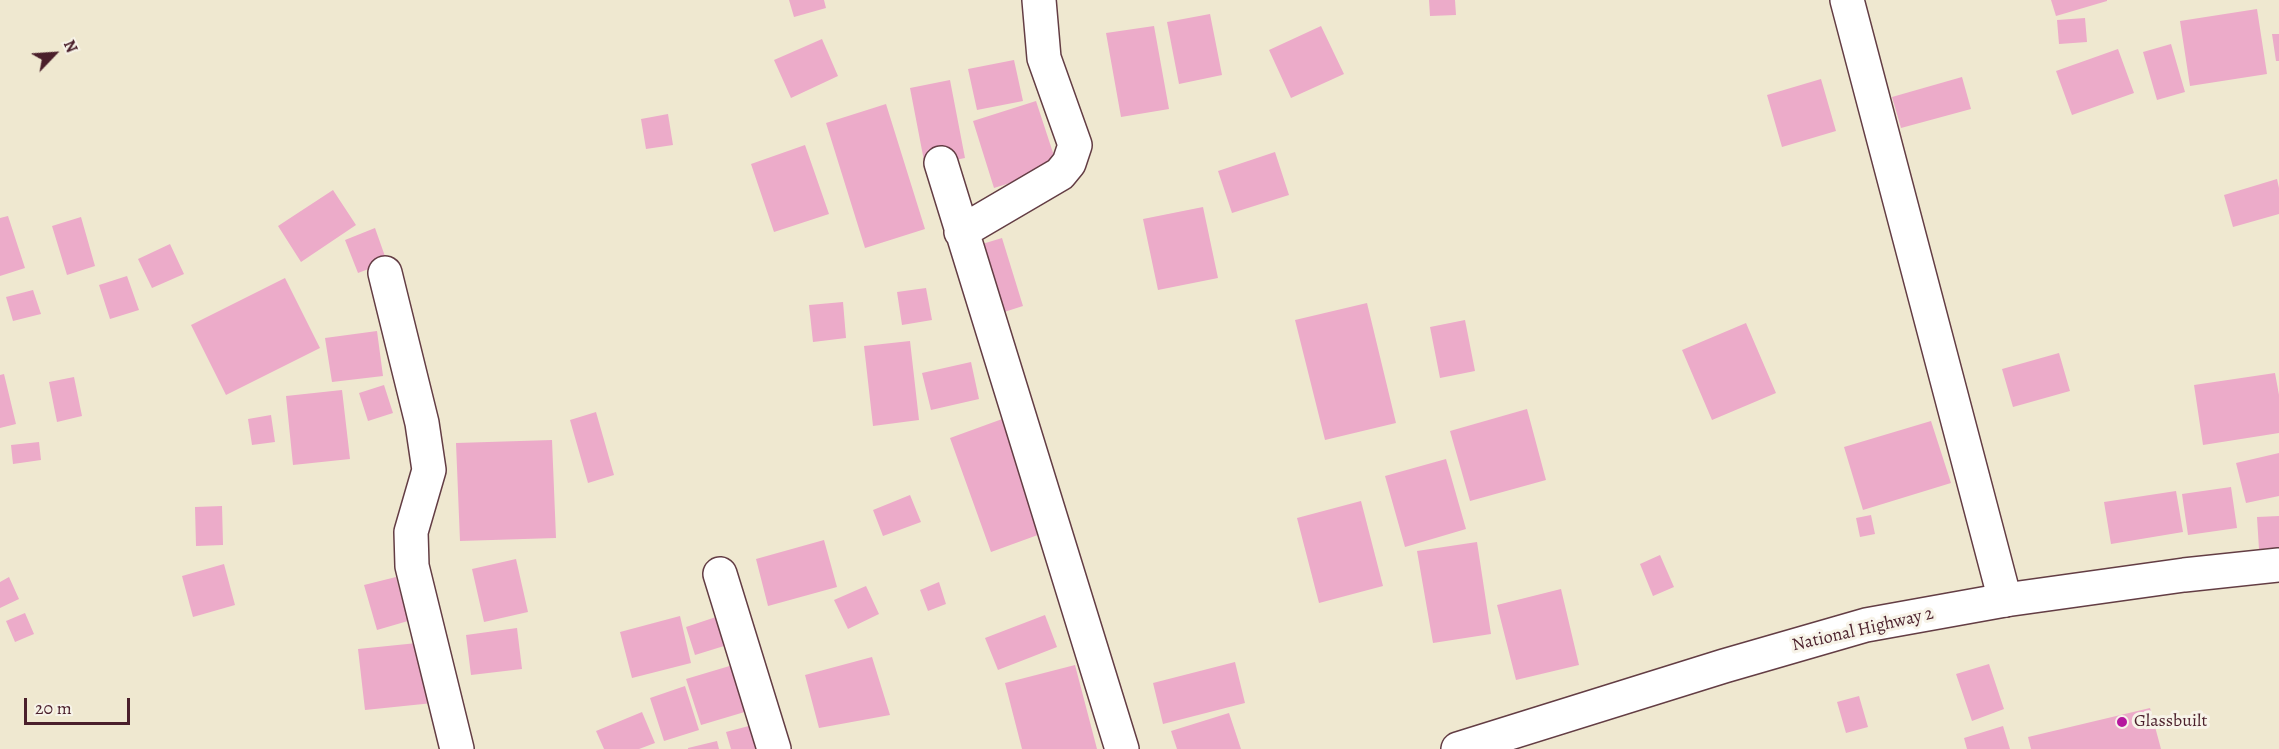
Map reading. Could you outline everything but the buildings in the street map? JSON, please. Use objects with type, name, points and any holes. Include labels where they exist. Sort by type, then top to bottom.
[{"type":"street","points":[[961,232],[1060,174],[1069,163],[1075,145],[1044,58],[1039,0]]},
{"type":"street","points":[[1847,0],[2005,600]]},
{"type":"street","points":[[941,164],[1122,749]]},
{"type":"street","points":[[385,273],[422,423],[429,470],[411,532],[412,566],[457,749]]},
{"type":"street","name":"National Highway 2","points":[[1458,749],[1713,669],[1866,626],[2005,600],[2184,574],[2279,565]]},
{"type":"street","points":[[720,574],[774,749]]},
{"type":"place","name":"Glassbuilt","points":[[2122,722]]}]
